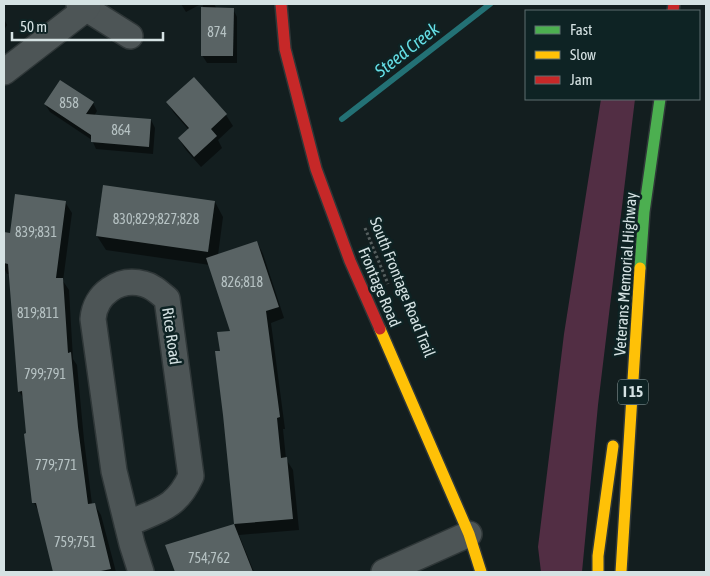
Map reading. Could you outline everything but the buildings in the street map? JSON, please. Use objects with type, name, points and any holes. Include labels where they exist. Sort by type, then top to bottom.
[{"type":"main road","name":"Frontage Road","points":[[281,4],[286,49],[316,168],[350,261],[469,534],[481,572]]},
{"type":"main road","name":"Veterans Memorial Highway","points":[[621,572],[644,212],[660,100]]},
{"type":"main road","points":[[622,379],[644,212]]},
{"type":"main road","points":[[598,572],[598,556],[614,438]]},
{"type":"street","points":[[4,72],[85,5],[130,36]]},
{"type":"street","name":"Rice Road","points":[[127,524],[172,504],[184,490],[191,476],[167,299],[156,290],[144,284],[123,282],[110,289],[100,300],[94,309],[93,319],[114,471],[127,524],[141,572]]},
{"type":"street","points":[[384,572],[469,534]]},
{"type":"path","name":"South Frontage Road Trail","points":[[363,221],[390,289]]},
{"type":"shaded area","points":[[601,100],[635,100],[598,405],[582,572],[541,572],[538,547],[564,334]]},
{"type":"waterway","name":"Steed Creek","points":[[342,119],[490,4]]},
{"type":"traffic: fast","points":[[640,268],[644,212],[660,100]]},
{"type":"traffic: slow","points":[[621,572],[640,268]]},
{"type":"traffic: slow","points":[[380,329],[469,534],[481,572]]},
{"type":"traffic: slow","points":[[598,572],[598,556],[613,446]]},
{"type":"traffic: jam","points":[[281,4],[285,49],[316,169],[350,261],[380,329]]},
{"type":"traffic: jam","points":[[673,10],[674,4]]}]
